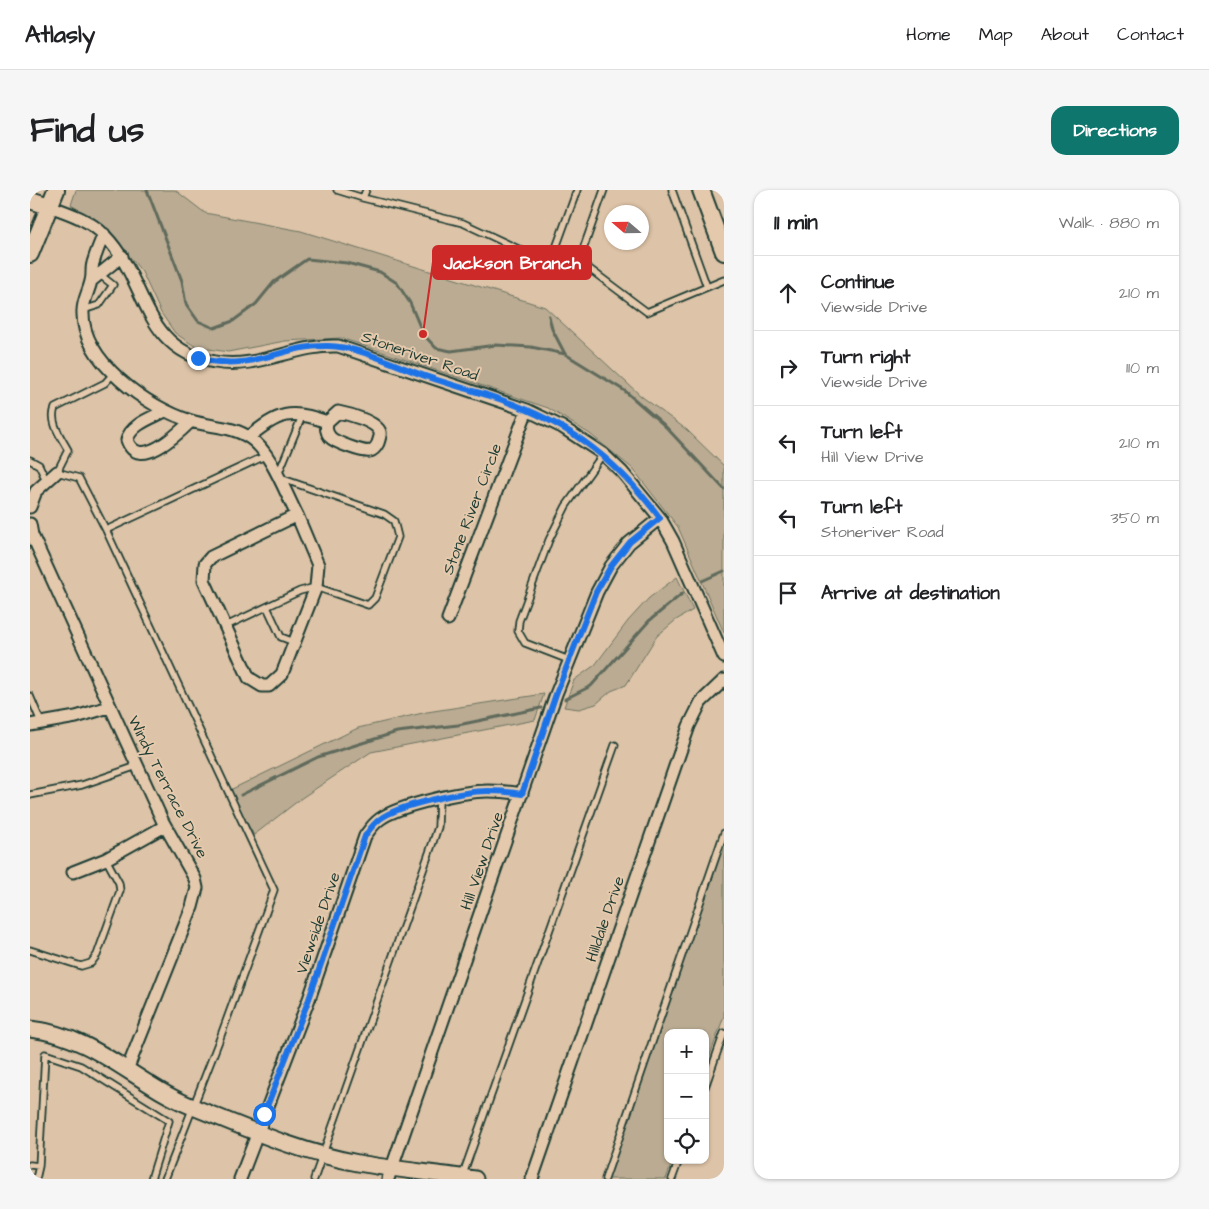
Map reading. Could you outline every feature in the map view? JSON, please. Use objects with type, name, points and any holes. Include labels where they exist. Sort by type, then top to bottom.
[{"type":"main road","points":[[30,194],[32,190]]},
{"type":"main road","points":[[30,254],[56,190]]},
{"type":"main road","points":[[701,190],[724,252]]},
{"type":"main road","points":[[30,200],[49,206]]},
{"type":"street","name":"Stoneriver Road","points":[[49,206],[82,219],[104,234],[122,256],[151,320],[171,343],[198,358],[215,362],[249,362],[304,348],[338,346],[527,410],[562,427],[603,454],[622,472],[660,518],[673,541],[724,657]]},
{"type":"street","points":[[95,278],[92,264],[104,234]]},
{"type":"street","points":[[122,256],[95,278],[83,310],[84,325],[89,343],[114,373],[146,399],[165,410],[191,421],[224,428],[249,437],[266,455],[297,515],[318,565],[316,587],[282,674],[269,686],[262,686],[249,678],[204,580],[205,564],[211,556],[297,515]]},
{"type":"street","points":[[165,410],[134,428],[129,433],[127,440],[134,451],[139,454],[145,453],[174,438],[191,421]]},
{"type":"street","name":"Stone River Circle","points":[[448,619],[527,410]]},
{"type":"street","points":[[338,412],[374,425],[379,430],[380,436],[376,446],[371,451],[365,451],[335,440],[326,430],[327,422],[338,412]]},
{"type":"street","points":[[249,437],[268,421],[279,415],[303,414],[327,422]]},
{"type":"street","points":[[30,507],[36,491],[57,472]]},
{"type":"street","name":"Hill View Drive","points":[[390,1174],[569,660],[596,592],[611,566],[630,542],[660,518]]},
{"type":"street","name":"Windy Terrace Drive","points":[[30,524],[32,535],[109,706],[165,826],[191,868],[195,879],[195,897],[127,1070]]},
{"type":"street","name":"Hilldale Drive","points":[[532,1179],[689,726],[701,702],[724,680]]},
{"type":"street","points":[[35,724],[76,717],[109,706]]},
{"type":"street","name":"Viewside Drive","points":[[240,1179],[309,999],[365,836],[371,827],[381,818],[456,794],[488,791],[522,794]]},
{"type":"street","points":[[73,872],[106,859],[165,826]]},
{"type":"street","points":[[30,1029],[44,1031],[80,1042],[169,1097],[323,1155],[390,1174],[466,1178]]},
{"type":"lane","points":[[337,190],[463,223],[542,260],[553,256],[577,190]]},
{"type":"lane","points":[[363,198],[366,190]]},
{"type":"lane","points":[[604,190],[579,261],[647,312],[724,280]]},
{"type":"lane","points":[[672,190],[707,287]]},
{"type":"lane","points":[[83,310],[100,305],[113,285],[95,278]]},
{"type":"lane","points":[[114,373],[105,383],[56,408],[52,414],[53,420],[68,450],[57,472],[79,478],[106,530],[274,890],[165,1179]]},
{"type":"lane","points":[[226,626],[300,592],[316,587],[368,605],[375,598],[398,537],[394,522],[384,514],[277,477],[303,414]]},
{"type":"lane","points":[[569,660],[525,643],[518,631],[519,620],[549,540],[566,506],[603,454]]},
{"type":"lane","points":[[106,530],[266,455]]},
{"type":"lane","points":[[30,460],[39,466],[46,480]]},
{"type":"lane","points":[[267,607],[281,637],[294,642]]},
{"type":"lane","points":[[30,696],[35,724]]},
{"type":"lane","points":[[466,1178],[615,745]]},
{"type":"lane","points":[[30,795],[82,785],[137,766]]},
{"type":"lane","points":[[314,1179],[436,835],[439,799]]},
{"type":"lane","points":[[605,1179],[724,833]]},
{"type":"lane","points":[[30,950],[81,966],[91,963],[97,955],[120,891],[119,883],[106,859]]},
{"type":"lane","points":[[709,1076],[724,1033]]},
{"type":"lane","points":[[36,1179],[39,1166],[45,1054],[81,1066],[169,1121],[151,1179]]},
{"type":"lane","points":[[672,1179],[678,1164]]},
{"type":"lane","points":[[30,1165],[39,1166]]},
{"type":"shaded area","points":[[76,190],[175,190],[205,213],[301,231],[545,307],[641,396],[687,430],[724,466],[724,633],[678,527],[633,469],[590,434],[548,408],[341,338],[285,341],[228,352],[196,347],[175,333],[161,313],[142,272],[107,228],[71,205]]},
{"type":"shaded area","points":[[677,577],[693,610],[676,620],[657,636],[626,685],[611,691],[596,704],[579,709],[564,707],[574,680],[595,665],[628,621],[649,598]]},
{"type":"shaded area","points":[[544,694],[535,720],[371,752],[303,797],[254,835],[228,791],[358,728],[427,712]]},
{"type":"shaded area","points":[[724,842],[724,1016],[709,1058],[709,1029],[664,1029],[664,1164],[672,1164],[666,1179],[608,1179]]},
{"type":"waterway","points":[[147,190],[182,281],[186,304],[198,321],[214,328],[233,321],[256,304],[274,282],[307,259],[347,263],[380,272],[397,283],[410,303],[423,334],[436,348],[451,351],[496,345],[531,347],[565,354],[625,391],[664,425],[724,489]]},
{"type":"waterway","points":[[549,316],[552,329],[565,354]]},
{"type":"waterway","points":[[702,581],[724,571]]},
{"type":"waterway","points":[[565,699],[591,686],[649,621],[683,593]]},
{"type":"waterway","points":[[241,795],[318,757],[397,732],[458,725],[541,708]]},
{"type":"place","name":"Jackson Branch","points":[[423,334]]},
{"type":"route","points":[[198,358],[232,364],[249,362],[304,348],[338,346],[451,385],[487,395],[547,419],[585,441],[603,454],[622,472],[660,518],[645,528],[630,542],[611,566],[596,592],[556,694],[522,794],[488,791],[456,794],[394,812],[381,818],[365,836],[309,999],[264,1114]]}]
